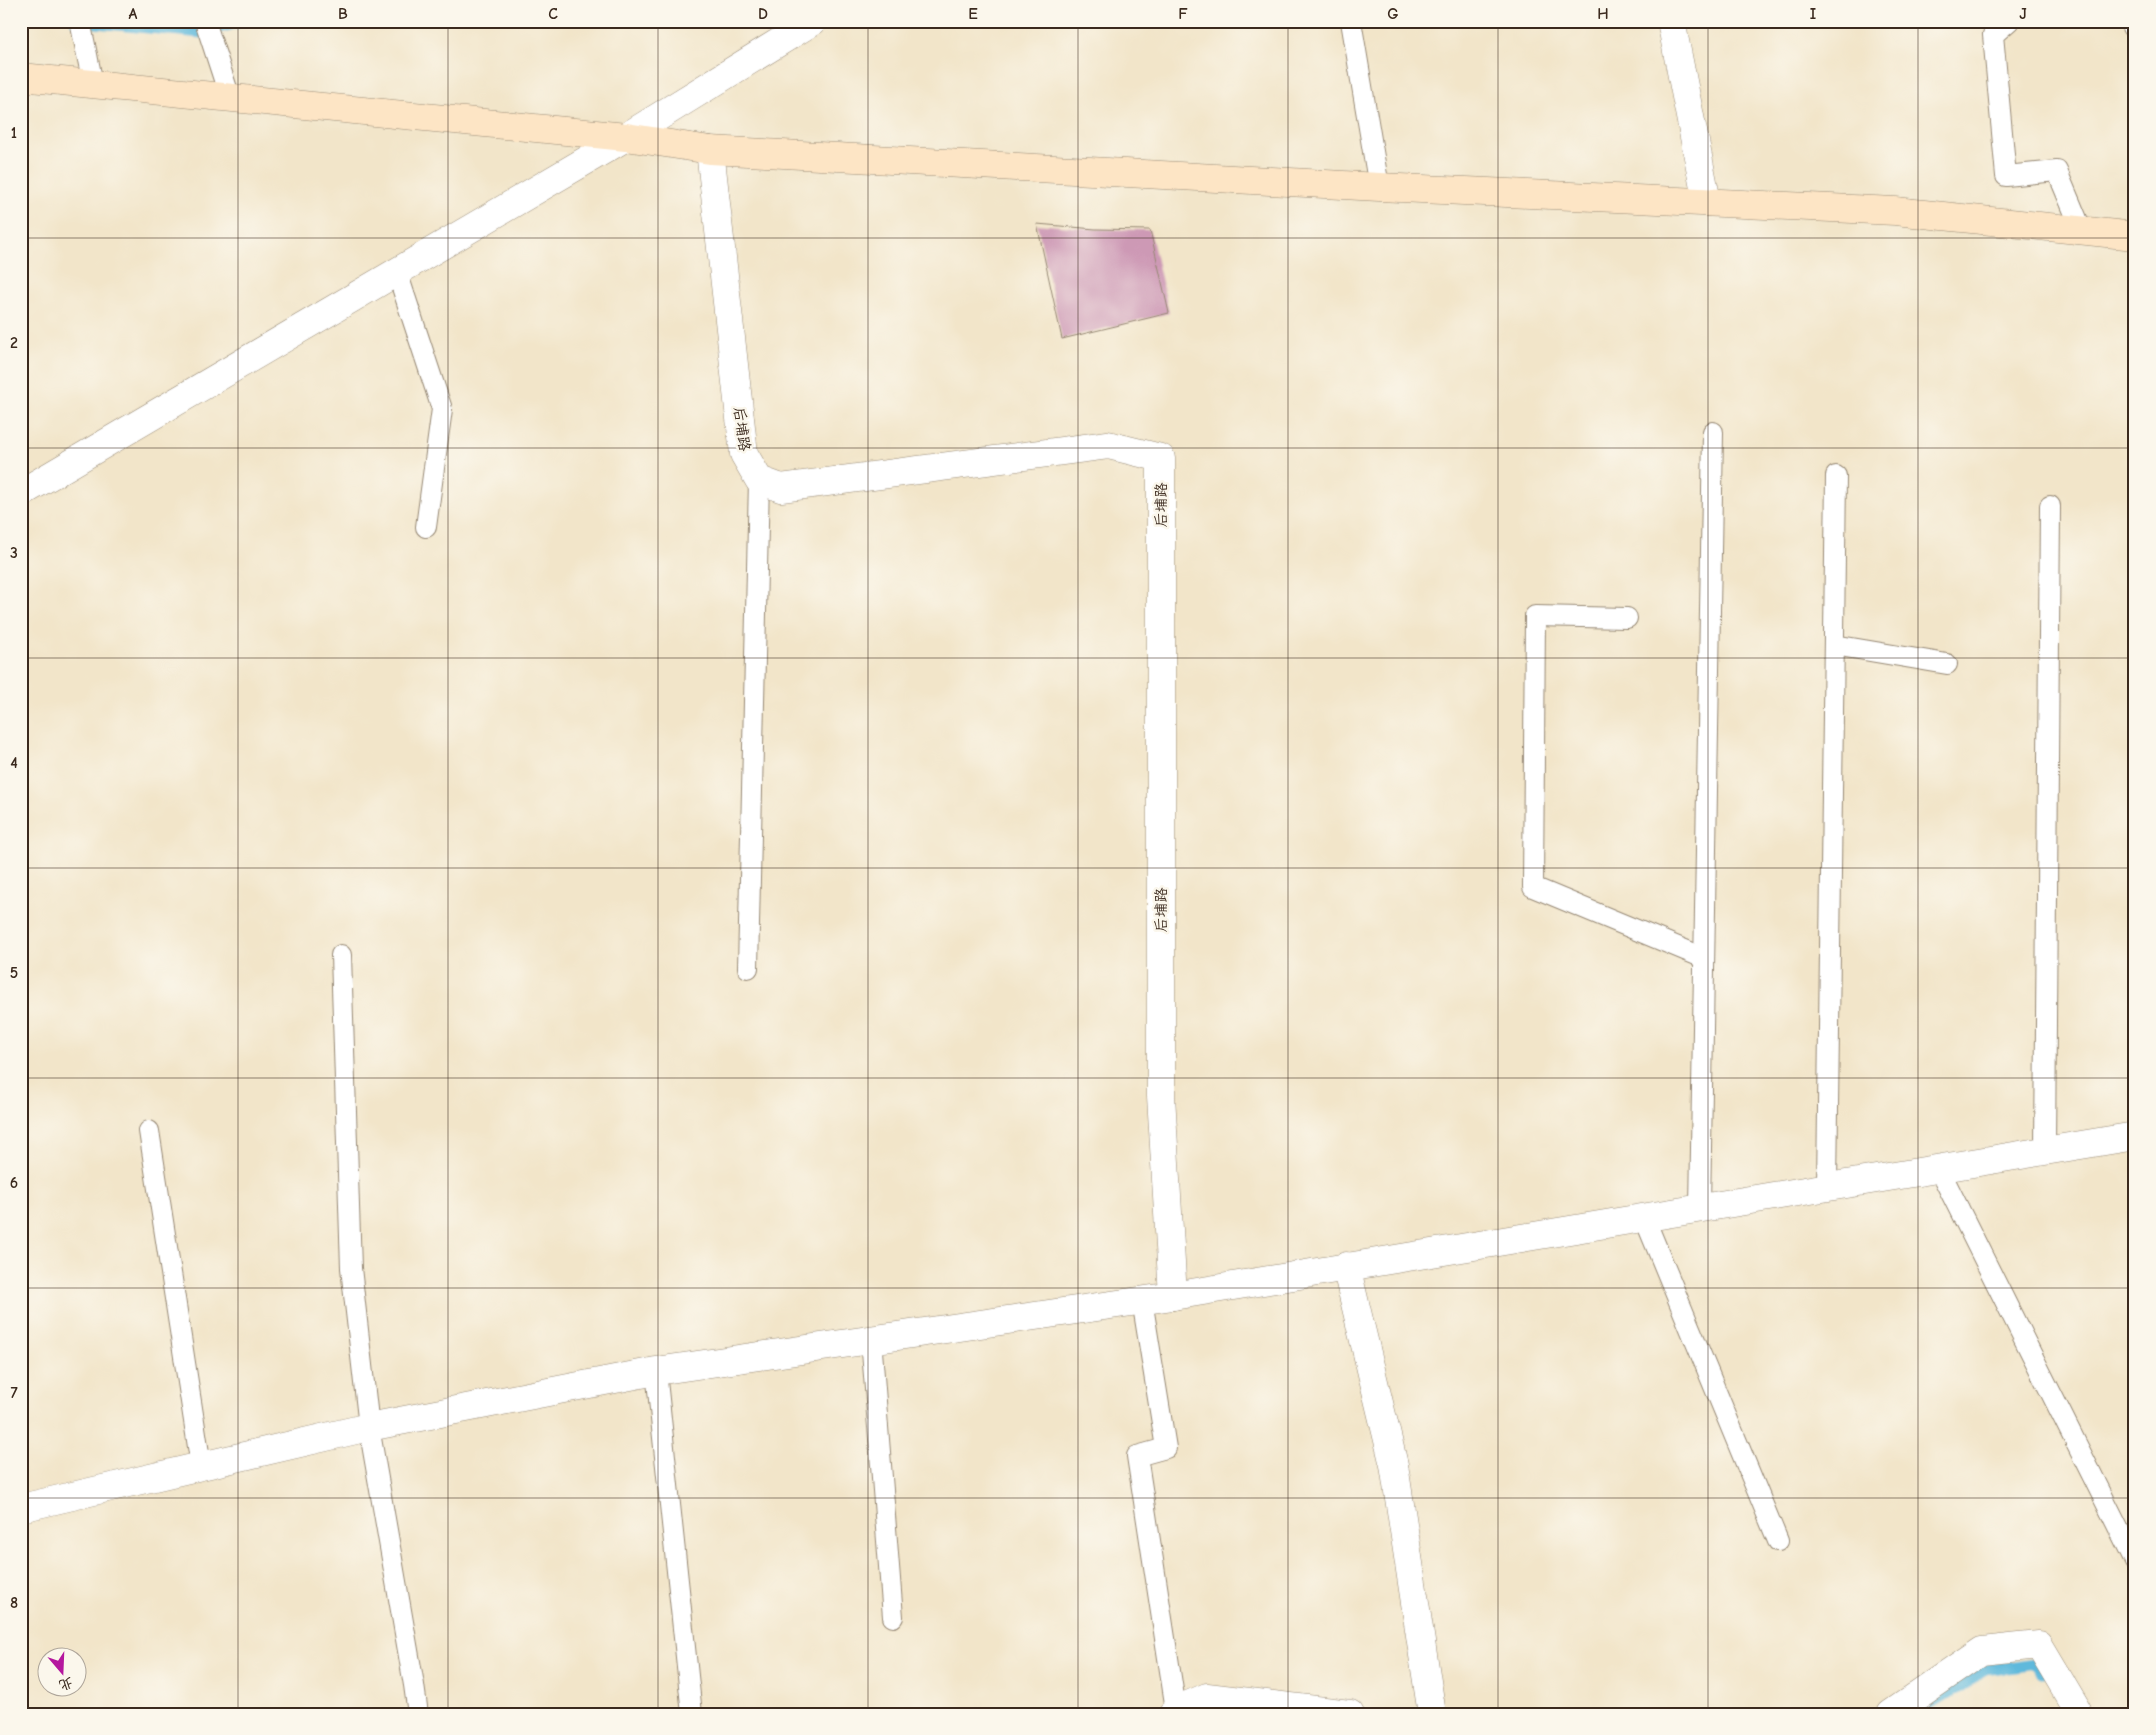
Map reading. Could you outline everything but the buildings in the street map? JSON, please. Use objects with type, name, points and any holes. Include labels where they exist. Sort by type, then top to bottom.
[{"type":"main road","points":[[21,77],[626,137],[710,150],[1379,187],[1895,211],[2135,236]]},
{"type":"street","points":[[21,493],[626,137],[813,21]]},
{"type":"street","points":[[1671,21],[1708,202]]},
{"type":"street","name":"后埔路","points":[[710,150],[744,454],[759,480],[781,488],[1108,445],[1162,458],[1161,1096],[1173,1296]]},
{"type":"street","points":[[21,1508],[368,1427],[656,1371],[871,1338],[1173,1296],[2135,1136]]},
{"type":"street","points":[[1346,1266],[1394,1465],[1432,1714]]},
{"type":"street","points":[[1891,1714],[1982,1651],[2039,1645],[2080,1714]]},
{"type":"street","points":[[1175,1712],[1207,1697],[1350,1714]]},
{"type":"lane","points":[[80,21],[93,84]]},
{"type":"lane","points":[[205,21],[230,98]]},
{"type":"lane","points":[[1351,21],[1379,187]]},
{"type":"lane","points":[[2009,21],[1994,35],[2006,176],[2057,171],[2082,231]]},
{"type":"lane","points":[[397,272],[442,409],[426,527]]},
{"type":"lane","points":[[1700,1208],[1713,432]]},
{"type":"lane","points":[[1827,1186],[1836,476]]},
{"type":"lane","points":[[748,968],[759,480]]},
{"type":"lane","points":[[2045,1151],[2050,506]]},
{"type":"lane","points":[[1627,618],[1535,616],[1533,887],[1704,958]]},
{"type":"lane","points":[[1834,645],[1947,664]]},
{"type":"lane","points":[[341,955],[350,1268],[368,1427],[418,1714]]},
{"type":"lane","points":[[149,1131],[201,1466]]},
{"type":"lane","points":[[1939,1168],[2135,1561]]},
{"type":"lane","points":[[1644,1217],[1778,1541]]},
{"type":"lane","points":[[1142,1300],[1166,1448],[1137,1456],[1175,1712]]},
{"type":"lane","points":[[871,1338],[893,1617]]},
{"type":"lane","points":[[656,1371],[692,1714]]},
{"type":"waterway","points":[[75,21],[202,33],[244,21]]},
{"type":"waterway","points":[[1915,1714],[1986,1670],[2035,1663],[2042,1673]]}]
